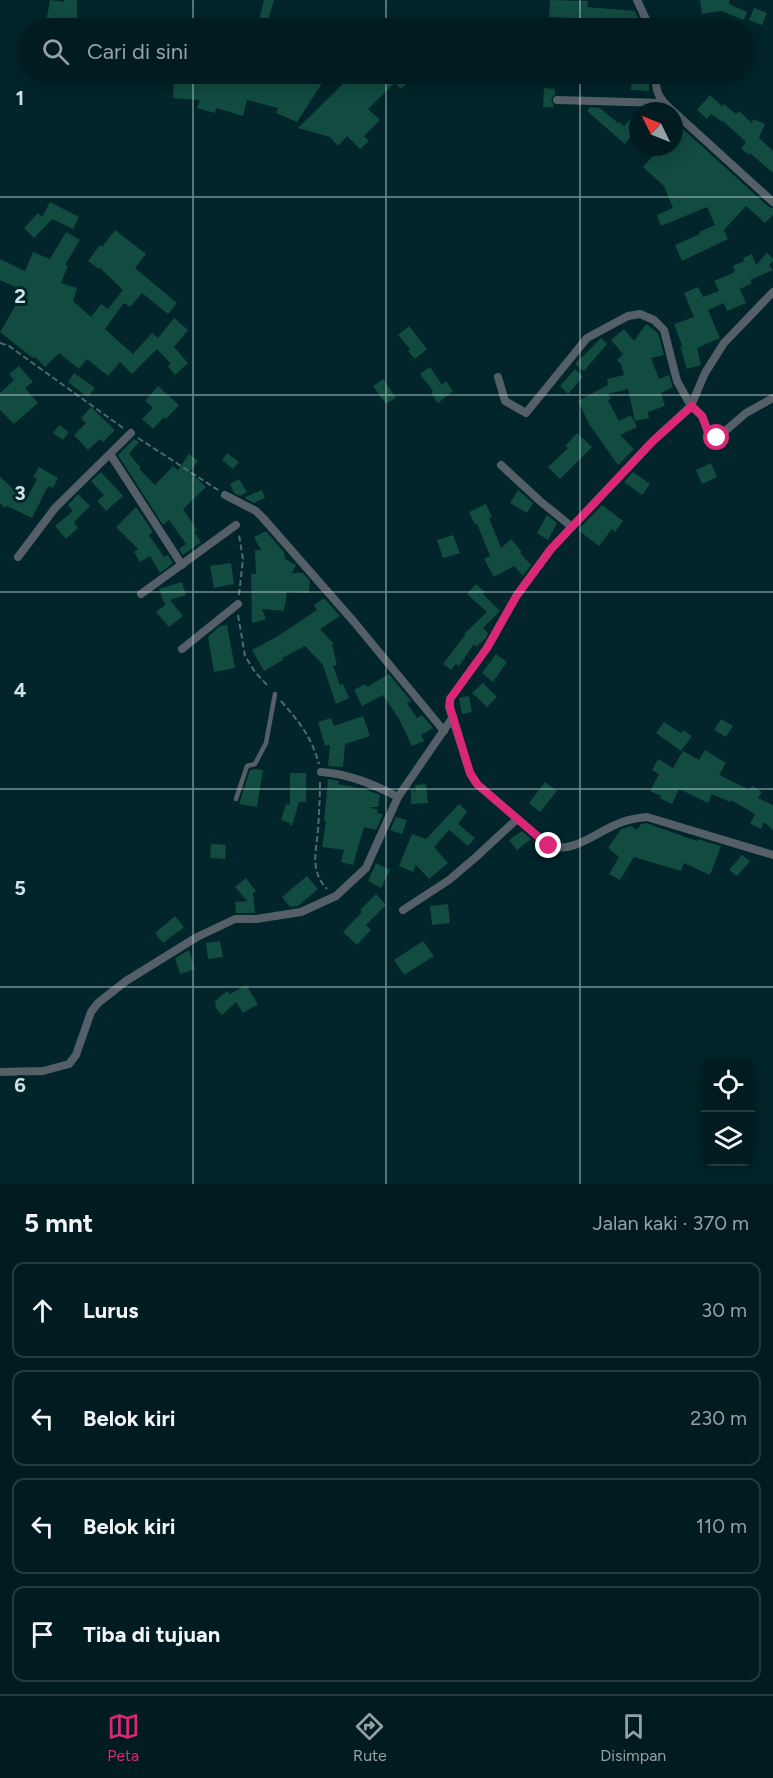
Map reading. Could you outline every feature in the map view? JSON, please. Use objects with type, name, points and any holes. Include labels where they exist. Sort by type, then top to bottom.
[{"type":"street","points":[[637,0],[645,18]]},
{"type":"street","points":[[656,84],[662,102]]},
{"type":"street","points":[[557,100],[629,103]]},
{"type":"street","points":[[683,121],[773,202]]},
{"type":"street","points":[[773,292],[724,343],[705,373],[692,406],[653,441],[551,549],[517,595],[487,648],[450,699],[450,707],[470,773],[477,784],[549,846],[554,848],[589,840],[614,825],[648,817],[773,855]]},
{"type":"street","points":[[498,376],[505,401],[526,413],[588,338],[628,316],[640,314],[654,320],[664,330],[677,381],[692,406],[702,416],[710,437],[717,438],[746,413],[773,398]]},
{"type":"street","points":[[18,557],[55,508],[131,433]]},
{"type":"street","points":[[110,454],[182,565]]},
{"type":"street","points":[[501,465],[540,501],[572,526]]},
{"type":"street","points":[[225,495],[263,518],[355,623],[444,731]]},
{"type":"street","points":[[141,594],[236,525]]},
{"type":"street","points":[[182,649],[238,604]]},
{"type":"street","points":[[0,1072],[43,1071],[69,1064],[76,1055],[91,1012],[98,1003],[126,981],[197,937],[235,919],[256,919],[301,912],[336,896],[366,868],[398,797],[453,717]]},
{"type":"street","points":[[321,771],[357,778],[398,797]]},
{"type":"street","points":[[403,910],[449,880],[517,819]]},
{"type":"lane","points":[[236,799],[247,766],[255,764],[266,743],[275,694]]},
{"type":"path","points":[[0,343],[9,346],[131,433],[225,495]]},
{"type":"path","points":[[236,525],[243,559],[238,625],[245,656],[255,672],[303,727],[314,746],[321,771],[315,870],[319,880],[336,896]]},
{"type":"building","points":[[50,0],[64,2],[64,0],[77,0],[77,18],[47,18]]},
{"type":"building","points":[[264,0],[274,0],[269,18],[260,18]]},
{"type":"building","points":[[550,0],[588,1],[587,7],[635,11],[638,18],[569,18],[549,17]]},
{"type":"building","points":[[700,0],[730,0],[729,4],[747,12],[745,18],[721,11],[702,14]]},
{"type":"building","points":[[754,8],[767,13],[762,25],[755,22],[755,18],[750,18]]},
{"type":"building","points":[[174,84],[322,84],[297,122],[276,113],[278,108],[247,100],[243,116],[216,108],[215,113],[197,108],[200,100],[173,98]]},
{"type":"building","points":[[343,84],[394,84],[368,109],[380,120],[364,136],[369,141],[360,149],[347,136],[338,146],[330,137],[298,128]]},
{"type":"building","points":[[396,84],[406,84],[401,89]]},
{"type":"building","points":[[631,84],[649,84],[649,91],[631,90]]},
{"type":"building","points":[[544,88],[555,89],[555,94],[551,99],[554,107],[543,107]]},
{"type":"building","points":[[710,95],[722,106],[724,104],[736,114],[739,111],[752,123],[753,119],[765,124],[759,138],[773,151],[773,173],[741,148],[746,142],[723,121],[711,114],[707,119],[697,110]]},
{"type":"building","points":[[590,107],[600,108],[624,126],[629,120],[629,139],[625,144],[587,111]]},
{"type":"building","points":[[683,129],[769,207],[773,208],[773,215],[765,223],[746,206],[724,230],[728,239],[682,261],[675,245],[715,225],[707,207],[661,226],[657,215],[673,208],[664,186],[643,167],[653,156],[683,156]]},
{"type":"building","points":[[50,202],[79,217],[73,229],[52,219],[34,238],[24,228],[38,213],[42,217]]},
{"type":"building","points":[[115,230],[146,254],[135,268],[177,303],[168,314],[142,293],[130,307],[124,303],[105,329],[133,354],[152,333],[158,338],[174,318],[188,330],[174,347],[188,363],[175,375],[168,366],[171,364],[157,349],[132,374],[120,362],[108,376],[87,359],[79,369],[59,353],[45,367],[0,332],[24,291],[0,280],[0,259],[25,271],[33,252],[50,259],[66,232],[80,240],[65,265],[68,266],[61,283],[77,288],[73,301],[91,317],[101,304],[108,309],[123,290],[100,268],[88,261]]},
{"type":"building","points":[[767,253],[773,259],[769,265],[773,270],[750,280],[752,283],[740,289],[746,303],[727,311],[724,303],[708,310],[720,338],[697,348],[701,365],[687,369],[680,346],[683,348],[674,324],[694,317],[684,293],[698,287],[703,297],[719,291],[714,281],[735,272],[733,266],[744,261],[743,258],[752,254],[756,265]]},
{"type":"building","points":[[646,324],[658,333],[664,355],[651,358],[659,379],[669,375],[673,387],[661,393],[665,406],[648,412],[649,418],[635,421],[628,389],[608,394],[611,399],[608,400],[619,421],[631,415],[637,427],[620,435],[634,449],[618,465],[589,424],[578,401],[608,385],[607,379],[624,375],[621,364],[617,360],[623,354],[611,340],[624,329],[634,341]]},
{"type":"building","points":[[409,326],[427,349],[415,359],[398,335]]},
{"type":"building","points":[[601,338],[607,344],[584,371],[575,364]]},
{"type":"building","points":[[19,366],[33,382],[25,388],[38,403],[14,424],[0,410],[0,393],[14,380],[9,374]]},
{"type":"building","points":[[430,367],[442,385],[446,381],[453,391],[438,403],[431,393],[433,391],[420,374]]},
{"type":"building","points":[[575,369],[583,377],[568,394],[560,386]]},
{"type":"building","points":[[74,373],[95,388],[88,397],[68,382]]},
{"type":"building","points":[[383,379],[396,398],[386,404],[373,386]]},
{"type":"building","points":[[158,386],[179,405],[153,429],[142,419],[153,408],[145,401]]},
{"type":"building","points":[[91,407],[115,430],[103,442],[100,439],[88,450],[74,435],[86,423],[81,418]]},
{"type":"building","points":[[59,425],[69,432],[63,440],[53,433]]},
{"type":"building","points":[[577,433],[592,447],[560,479],[548,467],[568,448],[565,446]]},
{"type":"building","points":[[134,439],[139,442],[129,454],[141,468],[139,469],[155,485],[173,466],[178,470],[189,454],[198,461],[190,472],[206,487],[183,509],[197,530],[194,532],[201,542],[183,555],[179,549],[186,544],[169,520],[163,525],[118,455]]},
{"type":"building","points":[[227,453],[239,462],[233,469],[222,460]]},
{"type":"building","points":[[711,463],[717,477],[702,484],[696,470]]},
{"type":"building","points":[[39,467],[58,478],[53,488],[48,486],[32,518],[7,506],[5,508],[0,503],[0,477],[26,500],[37,479],[33,477]]},
{"type":"building","points":[[101,472],[123,496],[106,511],[97,501],[104,495],[91,481]]},
{"type":"building","points":[[633,472],[650,484],[642,495],[624,482]]},
{"type":"building","points":[[239,479],[247,492],[240,496],[234,493],[230,484]]},
{"type":"building","points":[[262,490],[265,498],[254,503],[245,497]]},
{"type":"building","points":[[518,490],[533,503],[527,513],[510,503]]},
{"type":"building","points":[[78,494],[90,506],[74,522],[78,528],[66,539],[55,526],[73,511],[68,505]]},
{"type":"building","points":[[486,504],[501,548],[511,539],[531,565],[523,576],[514,566],[494,577],[484,559],[490,556],[477,524],[475,525],[469,512]]},
{"type":"building","points":[[602,505],[623,521],[615,532],[612,529],[599,546],[578,530]]},
{"type":"building","points":[[136,507],[153,532],[149,535],[164,557],[168,555],[173,563],[160,573],[150,556],[140,562],[134,552],[138,549],[116,527]]},
{"type":"building","points":[[547,515],[557,523],[548,540],[537,533]]},
{"type":"building","points":[[266,531],[284,552],[285,559],[296,565],[292,573],[303,573],[310,581],[309,593],[287,592],[284,611],[262,609],[266,619],[252,623],[251,574],[256,574],[255,550],[261,550],[254,537]]},
{"type":"building","points":[[453,535],[460,553],[443,558],[437,540]]},
{"type":"building","points":[[231,563],[234,584],[214,588],[210,566]]},
{"type":"building","points":[[182,582],[186,595],[170,600],[183,616],[169,627],[156,612],[165,605],[159,589]]},
{"type":"building","points":[[476,584],[500,611],[483,628],[488,633],[486,638],[476,647],[474,644],[459,666],[456,664],[451,670],[443,664],[464,634],[487,612],[467,594]]},
{"type":"building","points":[[324,598],[340,616],[320,629],[334,644],[332,645],[337,665],[333,666],[340,685],[343,684],[349,698],[336,704],[323,665],[305,646],[264,671],[252,650],[317,610],[314,605]]},
{"type":"building","points":[[227,625],[235,668],[214,672],[208,637],[220,626]]},
{"type":"building","points":[[496,654],[507,662],[493,682],[482,673]]},
{"type":"building","points":[[389,674],[411,701],[407,703],[417,718],[422,715],[433,728],[421,735],[424,741],[412,746],[399,719],[383,695],[362,706],[354,690],[365,684],[367,687]]},
{"type":"building","points":[[483,683],[497,697],[487,707],[472,693]]},
{"type":"building","points":[[469,696],[472,712],[462,714],[459,698]]},
{"type":"building","points":[[363,716],[370,736],[345,744],[343,767],[328,766],[330,745],[325,746],[318,722],[331,718],[334,726]]},
{"type":"building","points":[[721,719],[733,726],[726,737],[714,730]]},
{"type":"building","points":[[664,722],[681,733],[683,730],[692,736],[681,751],[656,733]]},
{"type":"building","points":[[705,750],[726,763],[719,775],[750,790],[752,786],[762,792],[758,798],[773,805],[773,830],[764,822],[761,829],[750,824],[755,814],[731,800],[730,802],[712,794],[708,803],[679,789],[672,804],[650,791],[659,774],[652,770],[658,759],[673,768],[683,751],[699,760]]},
{"type":"building","points":[[250,770],[263,770],[257,807],[239,804]]},
{"type":"building","points":[[290,773],[306,773],[306,802],[299,802],[292,826],[281,820],[286,804],[290,805]]},
{"type":"building","points":[[328,779],[339,781],[338,784],[380,795],[378,807],[369,807],[383,814],[376,830],[364,827],[353,865],[341,862],[344,850],[322,847]]},
{"type":"building","points":[[545,782],[557,791],[540,812],[529,803]]},
{"type":"building","points":[[426,784],[428,803],[411,804],[411,790],[416,791],[415,785]]},
{"type":"building","points":[[459,804],[467,812],[458,824],[475,838],[468,846],[449,830],[434,847],[448,863],[429,879],[416,865],[413,872],[399,866],[412,834],[426,839]]},
{"type":"building","points":[[396,817],[407,820],[402,834],[390,830]]},
{"type":"building","points":[[646,823],[697,841],[697,839],[721,846],[710,875],[684,863],[681,871],[634,857],[620,880],[609,874],[619,857],[608,848],[621,829],[631,826],[637,830],[641,824]]},
{"type":"building","points":[[522,831],[531,839],[517,850],[509,840]]},
{"type":"building","points":[[211,844],[226,845],[225,859],[210,858]]},
{"type":"building","points":[[742,855],[750,861],[737,876],[729,870]]},
{"type":"building","points":[[376,863],[390,870],[381,888],[368,881]]},
{"type":"building","points":[[307,876],[318,889],[298,906],[290,907],[282,897]]},
{"type":"building","points":[[246,878],[256,891],[253,893],[255,913],[236,913],[235,902],[247,901],[235,887]]},
{"type":"building","points":[[376,894],[386,905],[366,925],[371,930],[357,945],[343,932]]},
{"type":"building","points":[[448,904],[450,923],[432,925],[430,906]]},
{"type":"building","points":[[175,916],[184,927],[163,943],[155,933]]},
{"type":"building","points":[[220,941],[223,957],[208,959],[206,943]]},
{"type":"building","points":[[423,941],[434,956],[404,975],[394,960]]},
{"type":"building","points":[[189,950],[195,969],[180,974],[175,958]]},
{"type":"building","points":[[246,985],[258,1004],[243,1013],[236,1002],[222,1015],[216,1008],[215,1001],[227,991],[230,994]]},
{"type":"route","points":[[549,846],[477,784],[470,773],[450,707],[450,699],[487,648],[517,595],[551,549],[653,441],[692,406],[702,416],[710,437],[717,438]]}]
